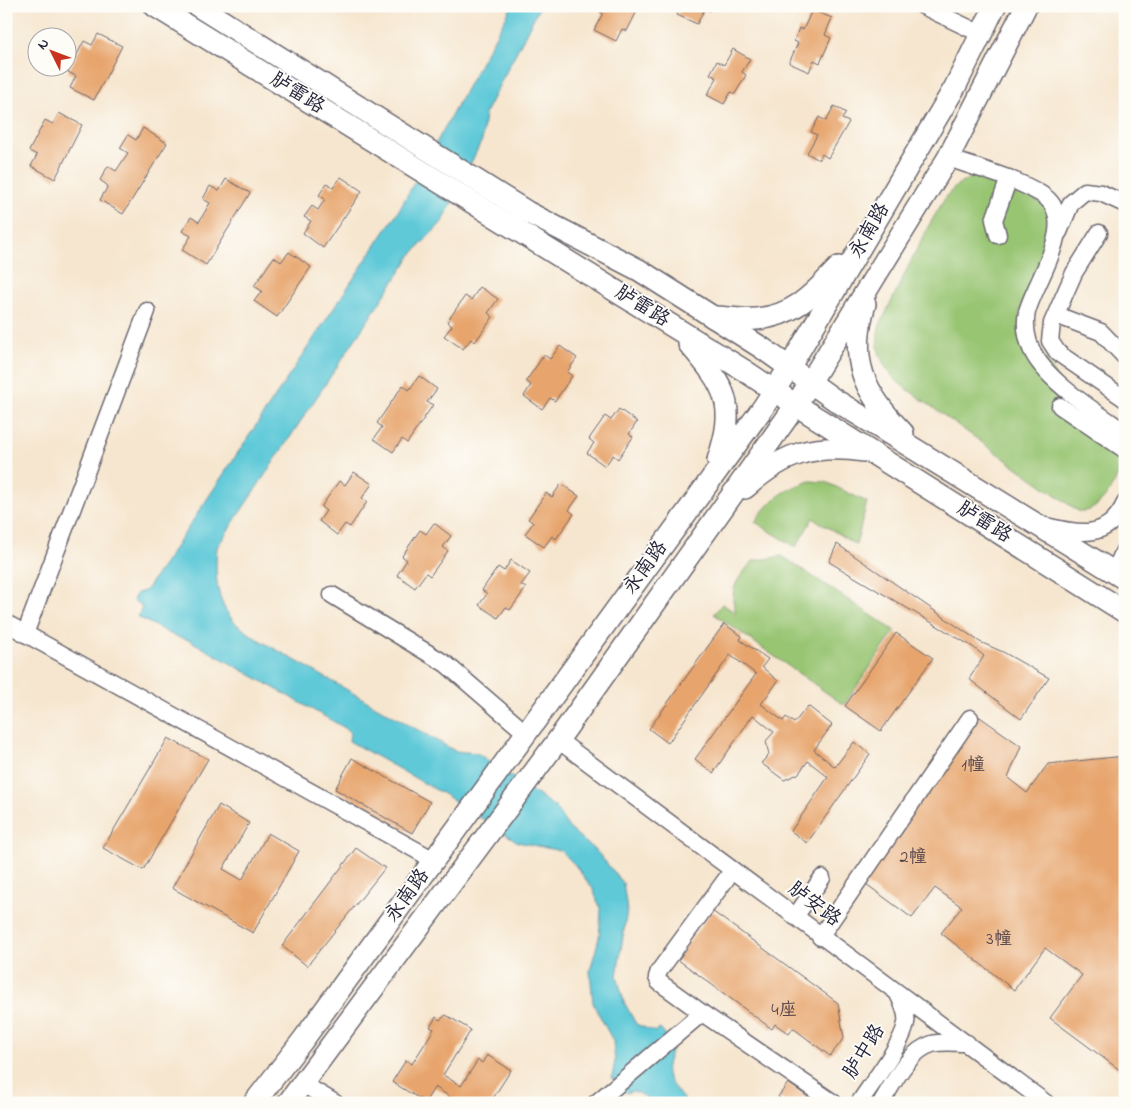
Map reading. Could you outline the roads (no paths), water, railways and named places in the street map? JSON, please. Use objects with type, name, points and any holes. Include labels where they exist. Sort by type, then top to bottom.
[{"type":"main road","name":"胪雷路","points":[[155,6],[676,328],[1125,612]]},
{"type":"main road","name":"胪雷路","points":[[198,6],[542,220],[639,270],[710,317],[762,348],[810,382],[928,458],[1040,525],[1119,576]]},
{"type":"main road","name":"永南路","points":[[254,1103],[303,1040],[774,391],[955,87],[995,6]]},
{"type":"main road","points":[[291,1102],[558,740],[796,405],[948,158],[1026,6]]},
{"type":"main road","points":[[710,317],[754,319],[778,316],[806,301],[862,244]]},
{"type":"main road","points":[[871,282],[857,335],[857,356],[861,370],[883,413],[928,458]]},
{"type":"main road","points":[[676,328],[711,369],[725,399],[728,414],[725,438],[714,474]]},
{"type":"main road","points":[[724,506],[750,483],[799,452],[826,448],[873,452]]},
{"type":"street","points":[[923,6],[981,34]]},
{"type":"street","points":[[948,158],[1008,178],[1049,200],[1057,218],[1055,243]]},
{"type":"street","points":[[998,234],[994,220],[1008,178]]},
{"type":"street","points":[[1125,204],[1101,193],[1085,191],[1071,203],[1027,311],[1026,333],[1030,346],[1037,358],[1068,391],[1125,432]]},
{"type":"street","points":[[1099,233],[1081,259],[1056,315],[1050,334],[1053,346],[1058,354],[1125,399]]},
{"type":"street","points":[[25,634],[147,311]]},
{"type":"street","points":[[1056,315],[1101,332],[1125,357]]},
{"type":"street","points":[[1060,382],[1125,421]]},
{"type":"street","points":[[1060,406],[1125,450]]},
{"type":"street","points":[[1040,525],[1075,532],[1102,529],[1115,520],[1125,503]]},
{"type":"street","points":[[1119,576],[1125,548]]},
{"type":"street","points":[[332,595],[446,664],[526,733]]},
{"type":"street","points":[[6,623],[434,860]]},
{"type":"street","points":[[820,937],[970,718]]},
{"type":"street","name":"胪安路","points":[[558,740],[820,937],[967,1043],[1046,1103]]},
{"type":"street","points":[[732,871],[659,971],[657,977],[660,982],[702,1013],[834,1103]]},
{"type":"street","points":[[795,917],[822,878]]},
{"type":"street","name":"胪中路","points":[[859,1103],[903,1036],[906,1022],[904,1007],[898,994]]},
{"type":"street","points":[[596,1103],[702,1013]]},
{"type":"street","name":"胪中路","points":[[881,1103],[905,1067],[924,1048],[932,1044],[967,1043]]},
{"type":"street","points":[[304,1084],[335,1103]]},
{"type":"water","points":[[512,6],[540,6],[485,113],[482,140],[443,221],[412,254],[217,547],[217,585],[226,611],[237,624],[254,637],[455,751],[477,753],[555,807],[569,828],[598,853],[623,883],[627,910],[617,976],[624,1002],[636,1024],[655,1032],[660,1029],[674,1045],[667,1064],[668,1076],[670,1082],[686,1103],[650,1103],[644,1096],[633,1091],[626,1093],[612,1078],[615,1061],[613,1041],[593,1003],[590,971],[599,938],[601,911],[593,889],[575,865],[561,851],[518,842],[447,796],[349,741],[350,733],[345,728],[189,640],[174,636],[138,617],[142,606],[133,600],[137,593],[145,591],[166,561],[399,210]]}]
